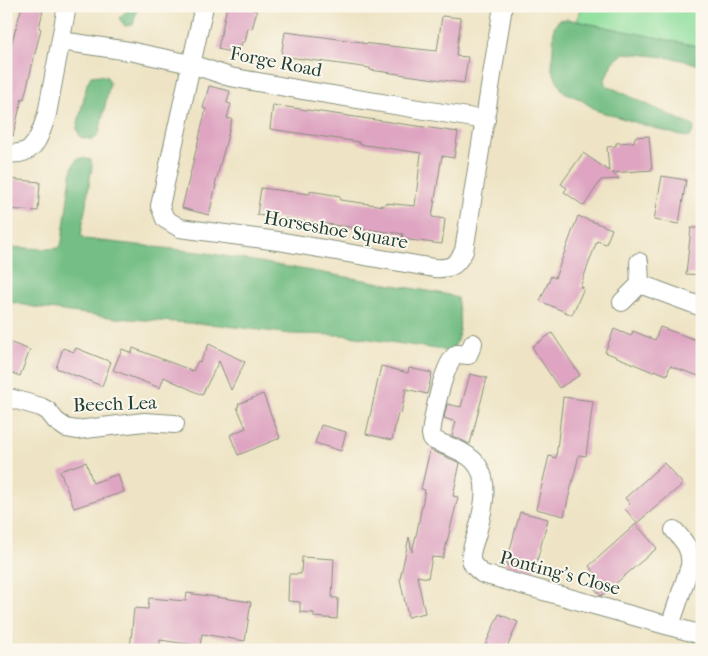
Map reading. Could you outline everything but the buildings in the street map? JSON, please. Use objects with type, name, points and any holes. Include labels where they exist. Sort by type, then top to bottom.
[{"type":"street","points":[[6,153],[24,153],[34,146],[41,131],[47,114],[67,6]]},
{"type":"street","name":"Horseshoe Square","points":[[204,6],[160,206],[165,219],[180,228],[278,241],[434,268],[448,268],[459,260],[464,251],[503,6]]},
{"type":"street","name":"Forge Road","points":[[60,41],[129,51],[191,64],[230,77],[486,120]]},
{"type":"street","points":[[638,262],[640,284]]},
{"type":"street","points":[[622,302],[640,284]]},
{"type":"street","points":[[640,284],[702,307]]},
{"type":"street","name":"Ponting's Close","points":[[473,343],[468,355],[457,354],[452,358],[441,389],[431,434],[432,440],[471,458],[480,471],[485,492],[483,510],[472,550],[471,560],[475,568],[483,574],[702,635]]},
{"type":"street","name":"Beech Lea","points":[[6,398],[41,407],[66,428],[78,430],[144,422],[175,424]]},
{"type":"street","points":[[670,626],[692,556],[687,544],[674,530]]},
{"type":"green space","points":[[128,6],[138,6],[133,25],[125,26],[119,18],[127,10]]},
{"type":"green space","points":[[582,6],[702,6],[702,47],[577,21]]},
{"type":"green space","points":[[567,19],[702,47],[702,67],[675,59],[624,53],[612,63],[604,82],[608,86],[693,126],[694,129],[690,137],[598,111],[578,98],[563,92],[552,70],[554,27],[559,20]]},
{"type":"green space","points":[[100,75],[107,77],[110,83],[99,133],[93,140],[80,137],[77,128],[87,84],[91,76]]},
{"type":"green space","points":[[77,159],[91,160],[92,167],[81,235],[85,239],[207,253],[445,294],[457,298],[459,334],[454,347],[450,353],[443,350],[343,335],[291,334],[220,325],[116,318],[34,307],[6,301],[6,247],[59,248],[62,242],[72,168]]}]
